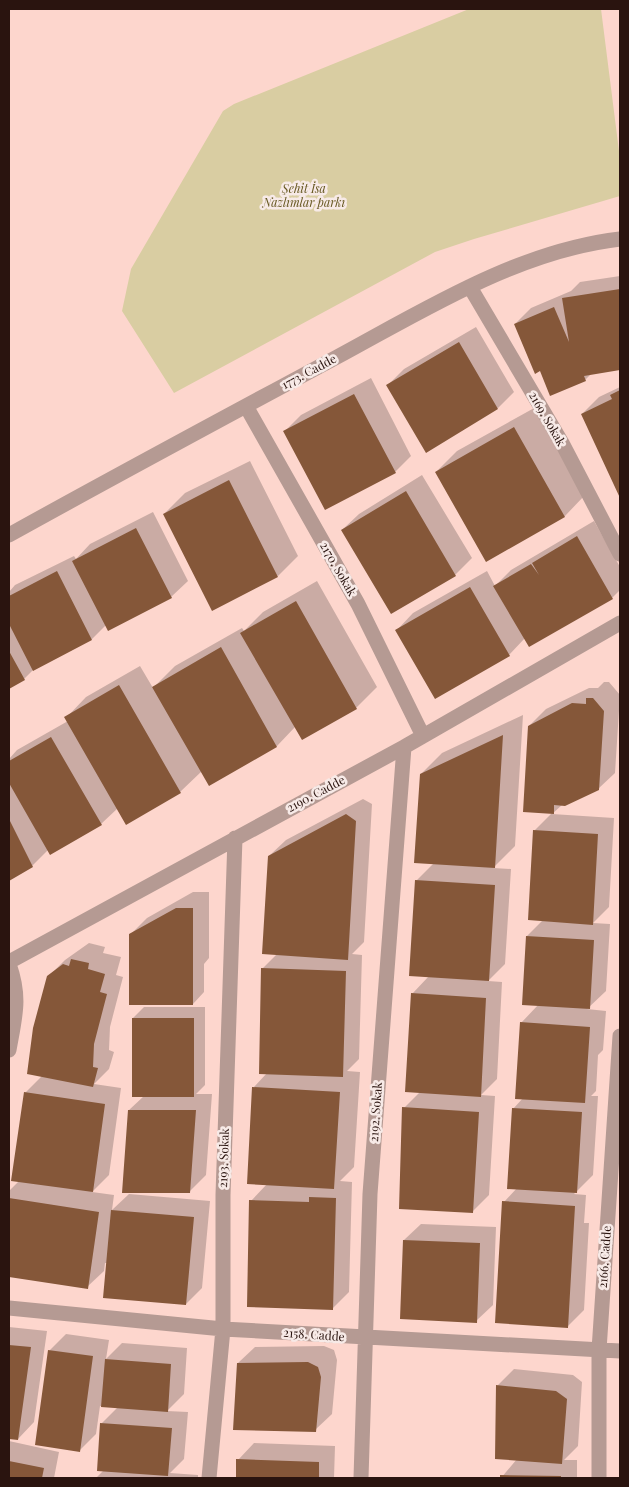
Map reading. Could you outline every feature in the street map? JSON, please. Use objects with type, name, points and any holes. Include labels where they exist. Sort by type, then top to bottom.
[{"type":"street","name":"1773. Cadde","points":[[9,536],[246,406],[516,265],[588,242],[620,238]]},
{"type":"street","name":"2169. Sokak","points":[[470,288],[562,443],[620,554]]},
{"type":"street","name":"2170. Sokak","points":[[246,406],[358,604],[423,736]]},
{"type":"street","name":"2190. Cadde","points":[[9,963],[404,747],[620,623]]},
{"type":"street","name":"2192. Sokak","points":[[361,1478],[371,1184],[404,747]]},
{"type":"street","name":"2193. Sokak","points":[[209,1478],[223,1329],[223,1195],[235,838]]},
{"type":"street","points":[[9,963],[17,1002],[9,1050]]},
{"type":"street","name":"2166. Cadde","points":[[599,1478],[599,1350],[616,1141],[620,1036]]},
{"type":"street","name":"2158. Cadde","points":[[9,1308],[223,1329],[620,1351]]},
{"type":"green space","name":"Şehit İsa Nazlımlar parkı","points":[[469,9],[601,9],[620,159],[620,196],[435,252],[174,393],[122,311],[131,269],[223,111],[234,104]]},
{"type":"building","points":[[620,289],[620,370],[584,376],[586,381],[550,396],[540,371],[535,374],[514,324],[554,307],[569,342],[562,298]]},
{"type":"building","points":[[459,342],[498,409],[426,453],[386,385]]},
{"type":"building","points":[[620,390],[620,498],[581,414],[612,399],[610,395]]},
{"type":"building","points":[[354,394],[396,473],[325,510],[283,431]]},
{"type":"building","points":[[514,427],[565,517],[486,562],[435,472]]},
{"type":"building","points":[[229,480],[278,577],[212,611],[163,514]]},
{"type":"building","points":[[406,491],[456,576],[391,614],[341,530]]},
{"type":"building","points":[[136,528],[172,598],[108,631],[72,561]]},
{"type":"building","points":[[577,536],[613,599],[529,647],[493,586],[531,564],[539,575],[532,563]]},
{"type":"building","points":[[57,571],[92,640],[33,671],[9,624],[9,596]]},
{"type":"building","points":[[470,587],[510,656],[435,699],[395,630]]},
{"type":"building","points":[[296,601],[357,709],[302,740],[240,633]]},
{"type":"building","points":[[221,647],[277,747],[209,786],[152,687]]},
{"type":"building","points":[[9,651],[25,680],[9,689]]},
{"type":"building","points":[[119,685],[181,793],[126,825],[64,717]]},
{"type":"building","points":[[586,698],[593,698],[604,711],[599,790],[565,806],[554,805],[554,814],[523,812],[528,726],[572,703],[586,704]]},
{"type":"building","points":[[503,735],[495,868],[414,863],[420,774]]},
{"type":"building","points":[[51,737],[102,825],[50,855],[9,783],[9,761]]},
{"type":"building","points":[[346,814],[356,821],[348,960],[262,954],[268,856]]},
{"type":"building","points":[[9,819],[33,867],[9,881]]},
{"type":"building","points":[[533,830],[598,834],[593,925],[528,920]]},
{"type":"building","points":[[415,880],[495,885],[489,981],[409,976]]},
{"type":"building","points":[[176,908],[193,908],[193,1005],[129,1005],[129,934]]},
{"type":"building","points":[[526,936],[594,940],[590,1009],[522,1005]]},
{"type":"building","points":[[71,959],[89,963],[88,969],[105,974],[100,992],[107,994],[94,1044],[93,1067],[98,1068],[93,1087],[27,1074],[33,1028],[47,976],[63,964],[69,966]]},
{"type":"building","points":[[261,968],[346,971],[343,1077],[259,1074]]},
{"type":"building","points":[[411,993],[486,998],[481,1097],[405,1092]]},
{"type":"building","points":[[132,1018],[194,1018],[194,1097],[132,1097]]},
{"type":"building","points":[[520,1022],[590,1027],[585,1103],[515,1099]]},
{"type":"building","points":[[252,1087],[340,1092],[334,1189],[247,1184]]},
{"type":"building","points":[[24,1092],[105,1104],[93,1192],[11,1181]]},
{"type":"building","points":[[402,1107],[479,1112],[473,1213],[399,1209]]},
{"type":"building","points":[[512,1108],[582,1112],[577,1193],[507,1189]]},
{"type":"building","points":[[128,1110],[196,1110],[190,1193],[122,1193]]},
{"type":"building","points":[[309,1197],[336,1198],[333,1310],[247,1307],[249,1200],[309,1202]]},
{"type":"building","points":[[9,1198],[99,1212],[88,1289],[9,1277]]},
{"type":"building","points":[[502,1201],[575,1206],[568,1328],[495,1323]]},
{"type":"building","points":[[111,1210],[194,1217],[186,1305],[103,1298]]},
{"type":"building","points":[[403,1240],[480,1243],[477,1323],[400,1319]]},
{"type":"building","points":[[9,1345],[31,1347],[18,1440],[9,1439]]},
{"type":"building","points":[[48,1350],[93,1356],[80,1452],[35,1445]]},
{"type":"building","points":[[105,1359],[171,1364],[168,1412],[101,1407]]},
{"type":"building","points":[[308,1362],[318,1367],[321,1377],[316,1432],[233,1430],[237,1363]]},
{"type":"building","points":[[496,1385],[556,1391],[567,1399],[562,1464],[495,1459]]},
{"type":"building","points":[[100,1423],[172,1428],[168,1476],[97,1471]]},
{"type":"building","points":[[236,1459],[319,1462],[319,1478],[236,1478]]},
{"type":"building","points":[[9,1461],[44,1468],[42,1478],[9,1478]]},
{"type":"building","points":[[500,1475],[561,1476],[561,1478],[500,1478]]}]
